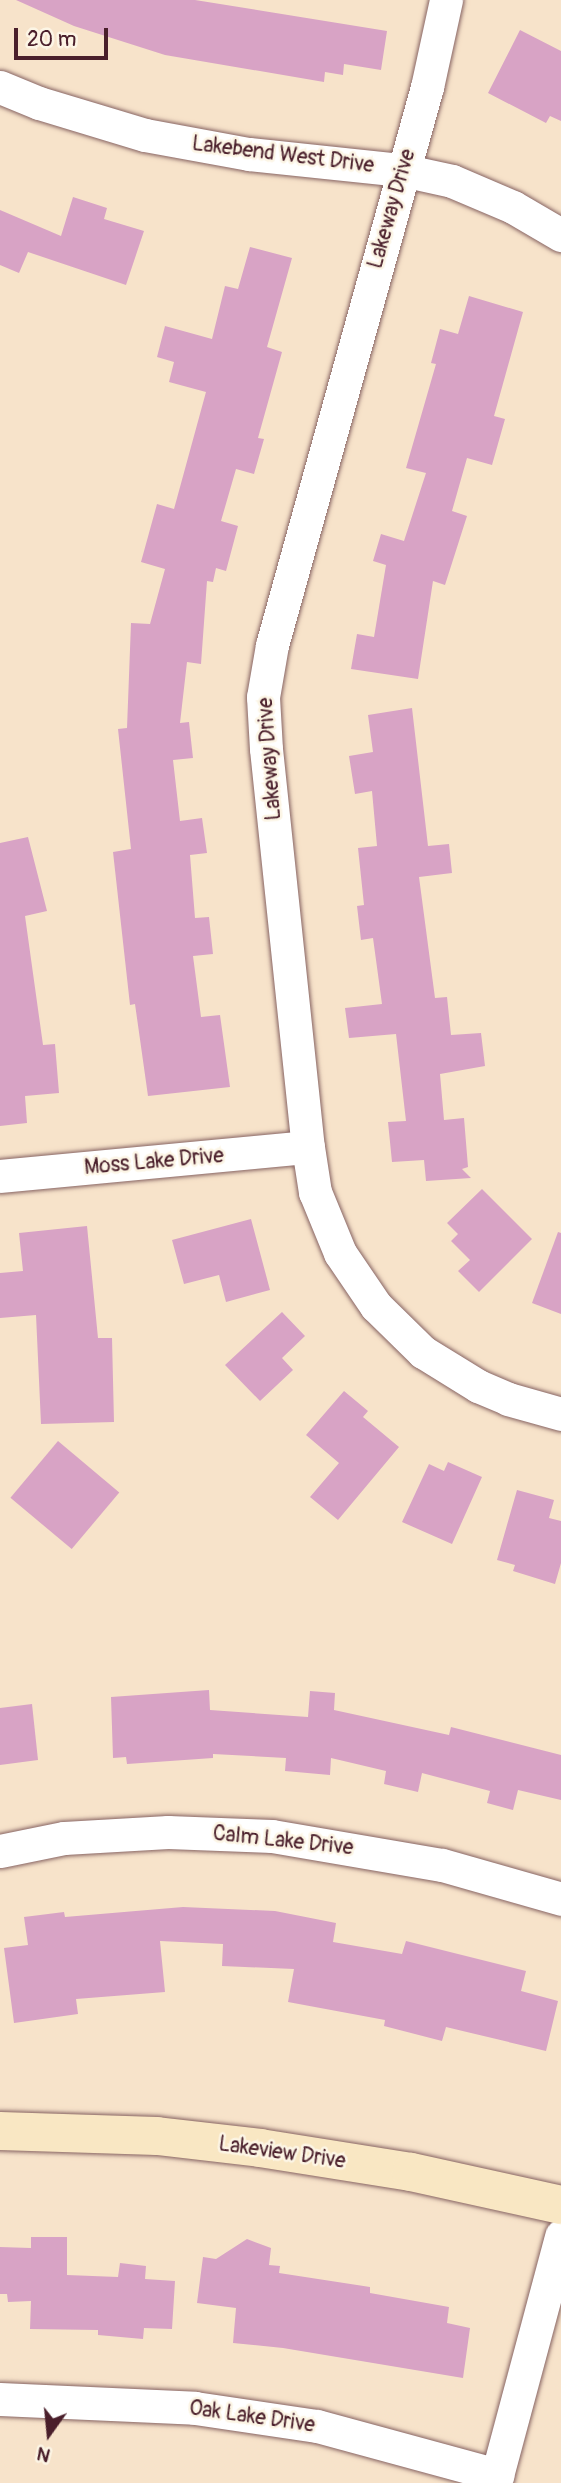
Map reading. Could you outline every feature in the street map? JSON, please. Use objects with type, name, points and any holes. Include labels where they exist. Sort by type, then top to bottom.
[{"type":"street","name":"Lakeway Drive","points":[[446,0],[427,87],[272,645],[263,697],[308,1147],[315,1192],[340,1252],[376,1306],[398,1330],[423,1352],[478,1386],[508,1399],[561,1414]]},
{"type":"street","name":"Lakebend West Drive","points":[[0,87],[39,103],[145,135],[249,154],[402,170],[452,181],[513,207],[561,235]]},
{"type":"street","name":"Moss Lake Drive","points":[[0,1176],[308,1147]]},
{"type":"street","name":"Calm Lake Drive","points":[[0,1851],[64,1838],[169,1832],[272,1836],[442,1865],[561,1899]]},
{"type":"street","name":"Lakeview Drive","points":[[0,2131],[158,2136],[260,2148],[411,2172],[561,2205]]},
{"type":"street","points":[[496,2479],[561,2236]]},
{"type":"street","name":"Oak Lake Drive","points":[[0,2399],[195,2408],[317,2426],[496,2479]]},
{"type":"building","points":[[16,0],[195,0],[387,31],[381,70],[344,64],[343,75],[325,72],[324,82],[165,55],[74,26]]},
{"type":"building","points":[[520,30],[561,51],[561,121],[550,116],[546,123],[488,93]]},
{"type":"building","points":[[73,197],[107,208],[104,219],[144,231],[126,285],[28,252],[19,273],[0,265],[0,210],[61,236]]},
{"type":"building","points":[[250,247],[292,258],[267,347],[282,352],[258,438],[264,439],[254,474],[236,469],[221,521],[238,526],[226,571],[216,568],[213,582],[207,581],[201,664],[187,662],[180,723],[189,722],[193,758],[173,760],[180,821],[202,818],[207,853],[190,855],[195,918],[209,917],[213,954],[193,956],[201,1017],[220,1015],[230,1087],[148,1096],[135,1004],[130,1005],[113,852],[131,849],[118,729],[127,728],[131,623],[150,624],[165,569],[141,562],[157,504],[174,509],[206,392],[169,382],[174,362],[157,357],[165,326],[212,339],[225,286],[238,289]]},
{"type":"building","points":[[469,296],[523,312],[494,416],[505,419],[492,465],[467,458],[452,511],[467,516],[445,585],[433,581],[418,679],[351,669],[357,634],[374,637],[386,565],[373,561],[381,534],[404,541],[426,473],[406,468],[436,364],[431,363],[440,329],[458,334]]},
{"type":"building","points":[[412,708],[428,846],[449,844],[452,873],[419,877],[435,998],[447,997],[451,1035],[481,1033],[485,1066],[440,1074],[444,1120],[464,1118],[468,1167],[462,1169],[471,1178],[426,1181],[424,1160],[392,1162],[388,1122],[406,1121],[396,1034],[349,1038],[345,1008],[382,1004],[373,938],[361,940],[357,906],[364,905],[358,848],[377,846],[372,791],[355,794],[349,756],[373,752],[368,715]]},
{"type":"building","points":[[28,837],[47,911],[25,916],[43,1045],[55,1044],[59,1093],[25,1096],[27,1123],[0,1126],[0,843]]},
{"type":"building","points":[[482,1189],[532,1239],[479,1292],[458,1271],[470,1260],[451,1241],[458,1234],[447,1223]]},
{"type":"building","points":[[251,1219],[270,1290],[226,1302],[219,1275],[184,1284],[172,1240]]},
{"type":"building","points":[[87,1226],[98,1338],[112,1338],[114,1422],[41,1424],[36,1315],[0,1318],[0,1273],[23,1271],[19,1233]]},
{"type":"building","points":[[558,1232],[561,1233],[561,1314],[532,1303]]},
{"type":"building","points":[[282,1312],[305,1336],[282,1358],[293,1370],[260,1401],[225,1365]]},
{"type":"building","points":[[344,1391],[368,1411],[363,1417],[399,1447],[338,1520],[310,1497],[339,1463],[306,1435]]},
{"type":"building","points":[[58,1441],[119,1492],[72,1549],[10,1498]]},
{"type":"building","points":[[448,1462],[482,1477],[452,1544],[402,1522],[429,1464],[444,1471]]},
{"type":"building","points":[[517,1490],[554,1500],[549,1518],[561,1521],[561,1563],[555,1584],[513,1571],[515,1565],[497,1560]]},
{"type":"building","points":[[209,1690],[210,1710],[308,1717],[310,1691],[335,1693],[334,1710],[449,1735],[451,1727],[561,1755],[561,1800],[518,1790],[513,1810],[487,1803],[490,1791],[422,1773],[418,1792],[384,1784],[386,1771],[331,1758],[330,1775],[285,1771],[286,1758],[213,1754],[213,1758],[127,1764],[126,1757],[113,1758],[111,1697]]},
{"type":"building","points":[[32,1704],[38,1760],[0,1765],[0,1708]]},
{"type":"building","points":[[183,1907],[275,1911],[336,1923],[333,1942],[402,1954],[406,1941],[526,1971],[521,1991],[558,2001],[546,2051],[446,2027],[442,2041],[384,2026],[385,2020],[288,2002],[294,1969],[222,1966],[223,1944],[160,1941],[165,1992],[76,1999],[78,2014],[14,2023],[4,1948],[28,1945],[24,1917],[64,1912],[65,1917]]},
{"type":"building","points":[[31,2237],[67,2237],[67,2275],[118,2277],[120,2263],[146,2266],[145,2279],[175,2281],[172,2329],[144,2328],[143,2339],[98,2335],[98,2330],[30,2329],[31,2301],[8,2302],[7,2294],[0,2294],[0,2247],[31,2248]]},
{"type":"building","points":[[247,2239],[271,2248],[269,2265],[280,2266],[279,2273],[370,2287],[370,2293],[449,2307],[447,2323],[470,2328],[463,2378],[283,2348],[233,2343],[236,2308],[197,2303],[203,2257],[216,2259]]}]
